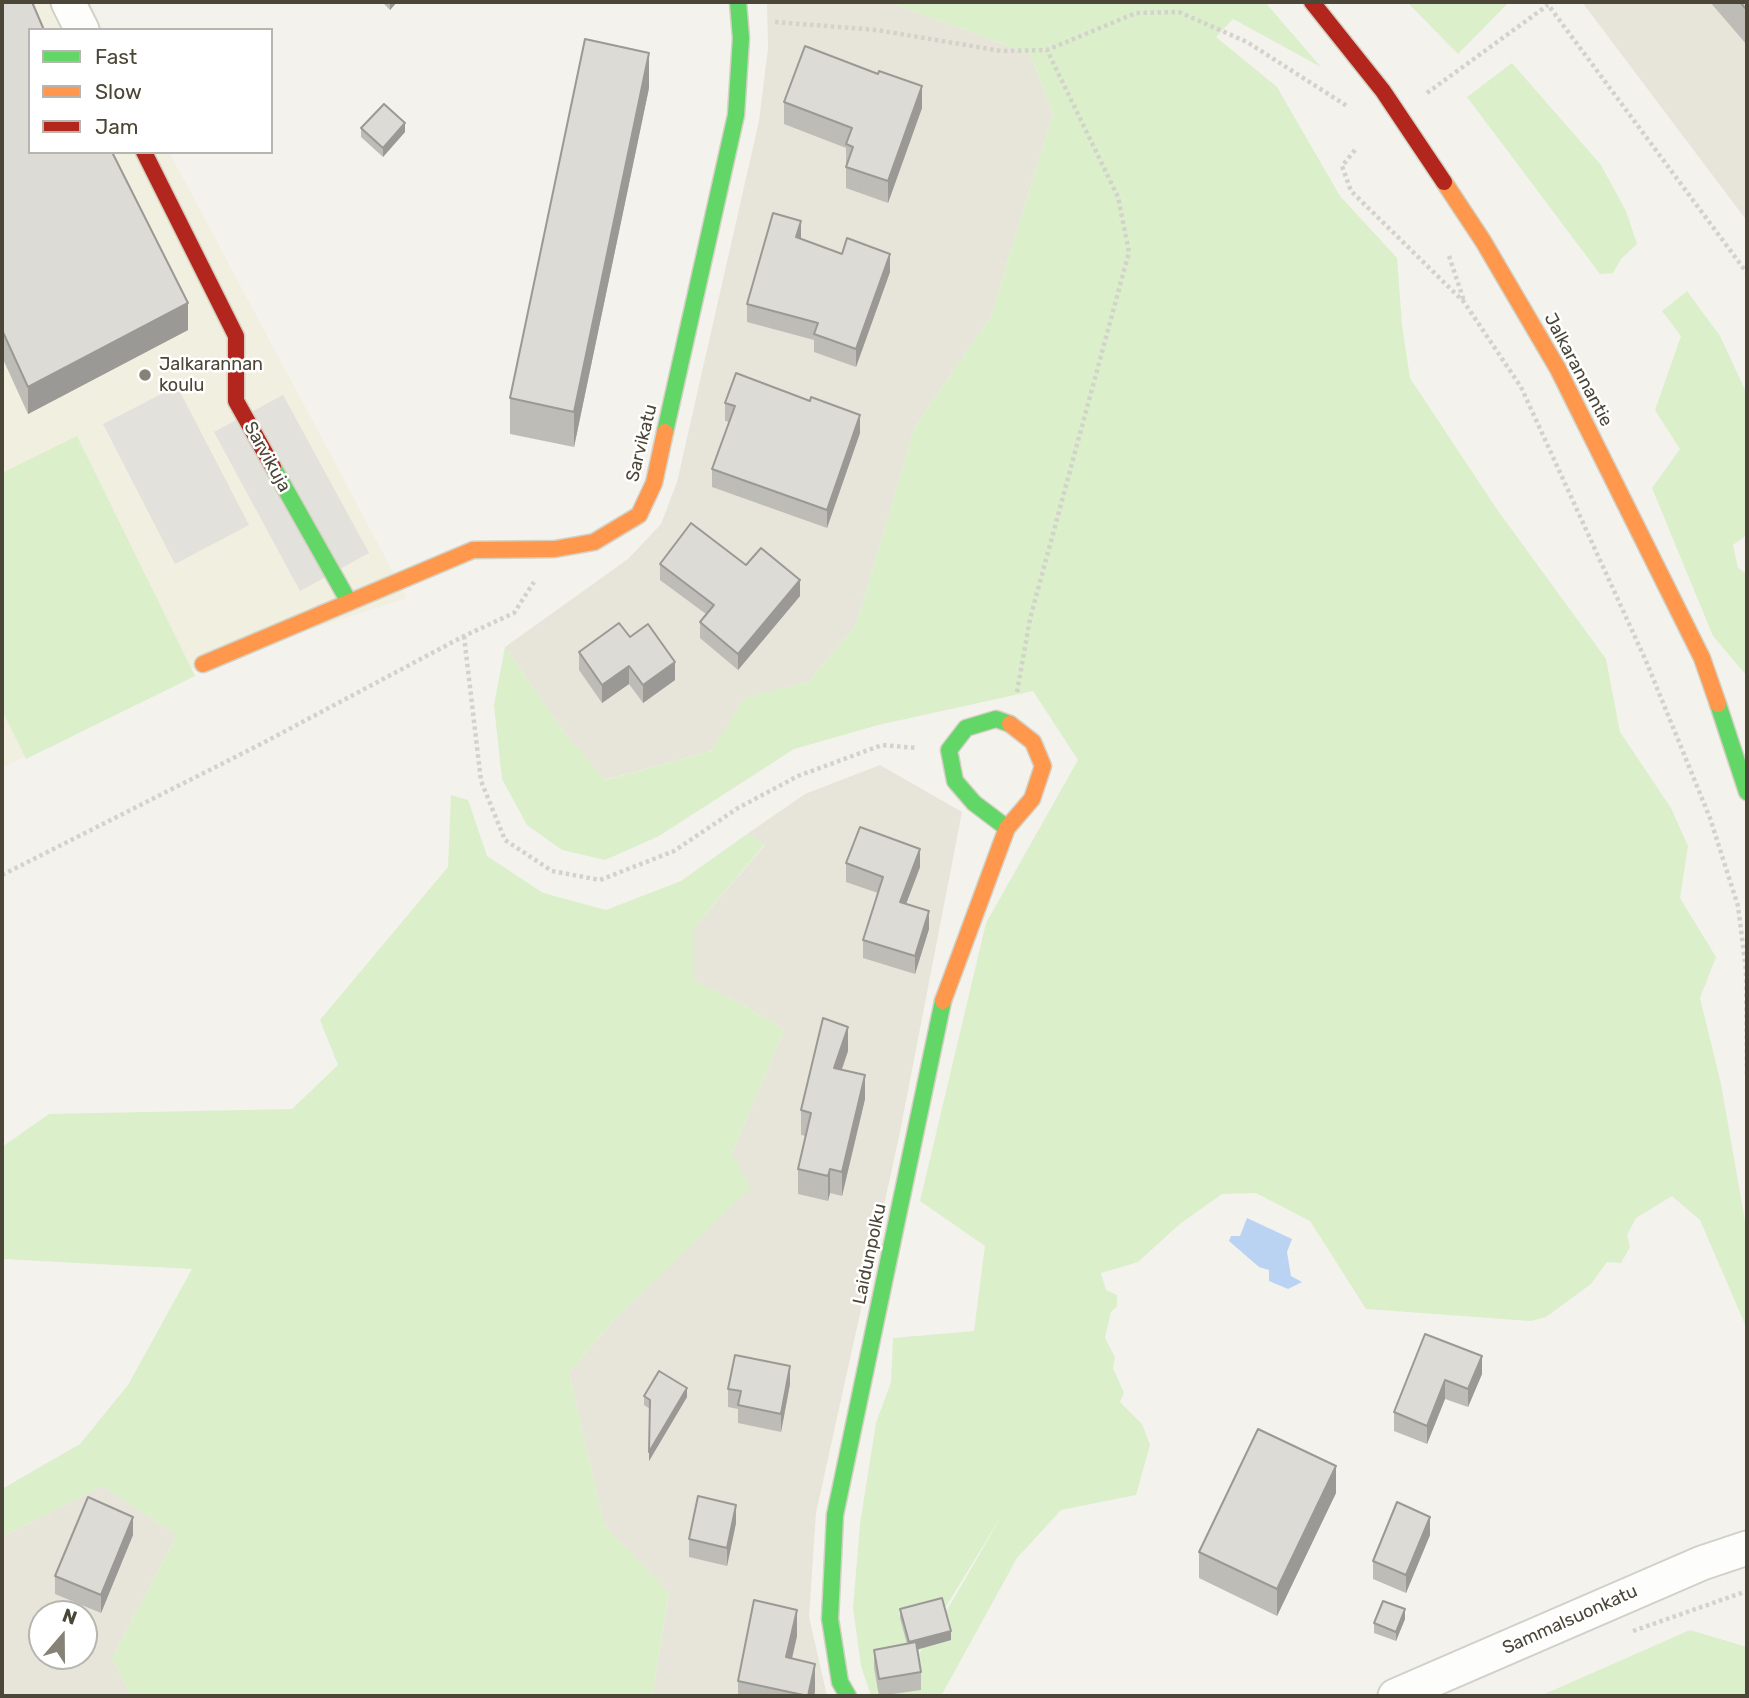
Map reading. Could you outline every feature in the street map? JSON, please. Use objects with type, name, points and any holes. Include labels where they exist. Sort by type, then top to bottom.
[{"type":"street","points":[[68,2],[81,28]]},
{"type":"street","name":"Sarvikatu","points":[[203,664],[473,550],[555,549],[594,542],[639,515],[654,483],[736,115],[740,22],[738,2]]},
{"type":"street","name":"Jalkarannantie","points":[[1312,2],[1383,91],[1483,241],[1558,369],[1702,657],[1747,792]]},
{"type":"street","name":"Sarvikuja","points":[[145,154],[236,336],[236,401],[349,602]]},
{"type":"street","points":[[1007,828],[974,803],[955,781],[949,750],[966,727],[996,719],[1011,724]]},
{"type":"street","name":"Laidunpolku","points":[[848,1696],[840,1682],[830,1619],[835,1515],[945,990],[1007,828],[1032,799],[1043,766],[1033,742],[1011,724]]},
{"type":"street","name":"Sammalsuonkatu","points":[[1395,1696],[1702,1563],[1747,1548]]},
{"type":"path","points":[[1427,93],[1547,4],[1747,273]]},
{"type":"path","points":[[740,22],[802,22],[877,30],[1001,51],[1047,50],[1136,13],[1179,12],[1247,42],[1344,103],[1353,113]]},
{"type":"path","points":[[1011,724],[1030,618],[1129,252],[1118,197],[1047,50]]},
{"type":"path","points":[[1355,150],[1342,166],[1351,191],[1464,302],[1521,387],[1646,660],[1710,818],[1734,893],[1746,970],[1747,1076]]},
{"type":"path","points":[[1448,252],[1464,302]]},
{"type":"path","points":[[2,875],[261,744],[464,636],[514,613],[555,549]]},
{"type":"path","points":[[464,636],[481,781],[505,840],[552,871],[600,880],[674,851],[738,807],[798,776],[882,745],[949,750]]},
{"type":"shaded area","name":"Jalkarannan koulu","points":[[2,2],[89,2],[103,28],[28,28],[28,154],[170,154],[407,598],[203,664],[2,768]]},
{"type":"shaded area","points":[[767,2],[889,2],[1030,54],[1053,114],[991,316],[915,427],[856,625],[808,682],[746,698],[711,751],[605,780],[564,732],[505,647],[628,559],[661,524],[677,482],[759,121],[768,48]]},
{"type":"shaded area","points":[[1582,2],[1747,2],[1747,221]]},
{"type":"shaded area","points":[[177,386],[249,525],[175,564],[103,424]]},
{"type":"shaded area","points":[[283,395],[369,553],[300,591],[214,432]]},
{"type":"shaded area","points":[[880,765],[962,812],[899,1137],[816,1513],[809,1617],[827,1696],[652,1696],[669,1594],[604,1524],[569,1373],[615,1319],[732,1153],[784,1030],[748,1007],[692,980],[693,929],[765,845],[747,834],[805,794]]},
{"type":"shaded area","points":[[102,1486],[177,1535],[112,1658],[131,1696],[2,1696],[2,1537]]},
{"type":"green space","points":[[889,2],[1265,2],[1321,67],[1233,19],[1216,37],[1277,87],[1340,196],[1397,258],[1402,325],[1410,378],[1496,508],[1606,659],[1620,732],[1671,808],[1688,846],[1680,898],[1716,957],[1700,998],[1721,1084],[1747,1233],[1747,1329],[1700,1220],[1672,1196],[1636,1218],[1627,1235],[1630,1247],[1621,1263],[1607,1262],[1591,1284],[1546,1317],[1531,1321],[1366,1309],[1310,1221],[1256,1193],[1222,1194],[1181,1223],[1138,1262],[1101,1273],[1106,1290],[1117,1295],[1117,1306],[1111,1312],[1105,1338],[1115,1357],[1113,1368],[1124,1393],[1120,1402],[1142,1424],[1150,1445],[1136,1495],[1061,1510],[1017,1558],[941,1696],[871,1696],[861,1666],[853,1608],[860,1524],[876,1423],[891,1382],[893,1338],[974,1331],[985,1246],[920,1201],[986,923],[1078,760],[1033,691],[878,725],[794,749],[659,836],[605,860],[562,850],[527,825],[502,779],[494,705],[505,647],[564,732],[606,780],[711,751],[746,697],[808,682],[856,625],[915,427],[991,316],[1053,114],[1030,54]],"holes":[[[1005,1510],[953,1600],[910,1668]]]},
{"type":"green space","points":[[1407,2],[1509,2],[1458,54]]},
{"type":"green space","points":[[1512,63],[1601,165],[1626,211],[1637,244],[1621,259],[1613,273],[1600,274],[1467,97]]},
{"type":"green space","points":[[1687,291],[1720,336],[1747,394],[1747,535],[1733,545],[1738,568],[1747,574],[1747,676],[1713,636],[1652,488],[1680,449],[1655,410],[1681,336],[1662,311]]},
{"type":"green space","points":[[77,436],[195,676],[26,759],[2,710],[2,473]]},
{"type":"green space","points":[[451,795],[468,800],[487,856],[543,893],[606,910],[681,881],[747,834],[765,844],[693,929],[693,980],[748,1007],[784,1030],[732,1153],[751,1188],[615,1319],[569,1373],[604,1524],[669,1593],[652,1696],[131,1696],[112,1658],[177,1535],[102,1486],[2,1537],[2,1489],[80,1444],[128,1385],[192,1269],[2,1259],[2,1147],[49,1114],[292,1109],[338,1065],[320,1020],[448,867]]},
{"type":"green space","points":[[1690,1630],[1747,1647],[1747,1696],[1540,1696]]},
{"type":"water","points":[[1247,1218],[1292,1239],[1287,1252],[1291,1276],[1302,1282],[1288,1289],[1269,1281],[1269,1270],[1259,1267],[1229,1241],[1231,1236],[1240,1236]]},
{"type":"building","points":[[2,2],[32,2],[43,28],[28,28],[28,154],[113,154],[188,303],[28,387],[2,330]]},
{"type":"building","points":[[585,39],[649,53],[574,412],[510,398]]},
{"type":"building","points":[[805,46],[878,74],[879,71],[922,86],[888,181],[846,167],[853,147],[846,144],[852,128],[784,102]]},
{"type":"building","points":[[384,104],[405,123],[383,148],[361,128]]},
{"type":"building","points":[[773,213],[801,221],[796,237],[842,254],[847,238],[890,254],[856,349],[814,334],[818,323],[747,304]]},
{"type":"building","points":[[736,373],[810,401],[811,397],[860,415],[827,510],[712,469],[735,406],[725,403]]},
{"type":"building","points":[[691,523],[746,565],[761,548],[800,580],[738,654],[700,622],[714,605],[660,564]]},
{"type":"building","points":[[619,623],[630,637],[648,624],[675,662],[643,685],[629,666],[602,685],[579,652]]},
{"type":"building","points":[[860,827],[920,849],[900,902],[929,911],[915,956],[863,940],[883,877],[846,863]]},
{"type":"building","points":[[823,1018],[848,1027],[834,1068],[865,1075],[842,1172],[830,1169],[828,1176],[798,1169],[811,1113],[801,1110]]},
{"type":"building","points":[[1425,1334],[1482,1356],[1468,1389],[1445,1380],[1427,1426],[1394,1412]]},
{"type":"building","points":[[735,1355],[790,1366],[781,1414],[738,1405],[741,1391],[728,1389]]},
{"type":"building","points":[[659,1371],[687,1388],[649,1452],[650,1400],[644,1396]]},
{"type":"building","points":[[1258,1429],[1336,1466],[1277,1589],[1199,1552]]},
{"type":"building","points":[[698,1496],[736,1505],[727,1548],[689,1539]]},
{"type":"building","points":[[88,1497],[133,1517],[101,1595],[55,1576]]},
{"type":"building","points":[[1397,1502],[1430,1517],[1406,1575],[1373,1561]]},
{"type":"building","points":[[942,1598],[951,1631],[909,1642],[900,1609]]},
{"type":"building","points":[[754,1600],[797,1610],[786,1657],[815,1664],[808,1696],[738,1681]]},
{"type":"building","points":[[1383,1601],[1405,1609],[1396,1632],[1374,1623]]},
{"type":"building","points":[[916,1642],[921,1672],[879,1679],[874,1650]]},
{"type":"traffic: fast","points":[[665,432],[736,115],[741,38],[738,2]]},
{"type":"traffic: fast","points":[[273,467],[349,602]]},
{"type":"traffic: fast","points":[[1718,704],[1747,792]]},
{"type":"traffic: fast","points":[[1007,828],[974,803],[955,781],[949,750],[966,728],[996,719],[1010,724]]},
{"type":"traffic: fast","points":[[848,1696],[840,1682],[830,1619],[835,1515],[943,1001]]},
{"type":"traffic: slow","points":[[1444,182],[1483,241],[1558,369],[1702,658],[1718,704]]},
{"type":"traffic: slow","points":[[203,664],[473,550],[555,549],[594,542],[639,515],[654,483],[665,432]]},
{"type":"traffic: slow","points":[[943,1001],[1007,828],[1032,799],[1043,766],[1033,742],[1010,724]]},
{"type":"traffic: jam","points":[[1312,2],[1383,91],[1444,182]]},
{"type":"traffic: jam","points":[[145,154],[236,336],[236,401],[273,467]]},
{"type":"place","name":"Jalkarannan koulu","points":[[145,375]]}]
